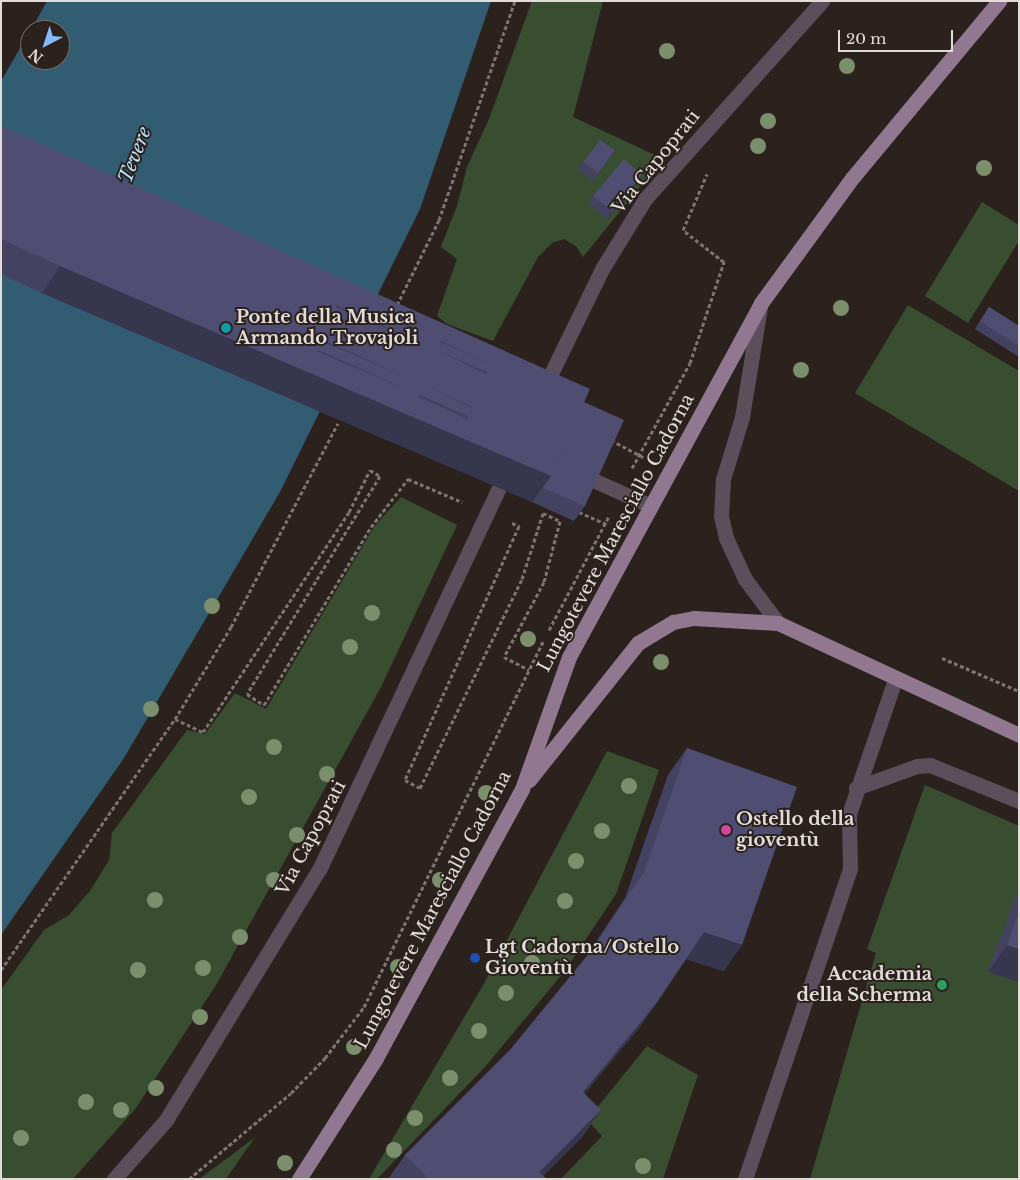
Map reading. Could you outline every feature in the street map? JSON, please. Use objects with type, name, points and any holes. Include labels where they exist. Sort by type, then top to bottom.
[{"type":"main road","name":"Lungotevere Maresciallo Cadorna","points":[[299,1179],[376,1058],[522,788],[569,657],[649,505],[761,303],[853,177],[999,1]]},
{"type":"main road","points":[[522,788],[591,704],[626,654],[655,631],[673,622],[694,618],[778,623],[895,680],[1019,735]]},
{"type":"street","name":"Via Capoprati","points":[[540,398],[602,269],[645,199],[822,1]]},
{"type":"street","points":[[761,303],[742,417],[723,479],[721,516],[726,538],[745,579],[778,623]]},
{"type":"street","points":[[593,480],[649,505]]},
{"type":"street","name":"Via Capoprati","points":[[114,1179],[166,1120],[320,868],[498,489]]},
{"type":"street","points":[[745,1179],[850,868],[849,814],[856,788],[895,680]]},
{"type":"street","points":[[856,788],[917,766],[930,765],[1019,801]]},
{"type":"path","points":[[393,314],[438,220],[515,1]]},
{"type":"path","points":[[190,1179],[292,1094],[325,1058],[364,1007],[528,670],[606,524],[638,454],[690,363],[724,262],[683,230],[709,170]]},
{"type":"path","points":[[1,970],[175,720],[232,627],[338,423]]},
{"type":"path","points":[[611,440],[668,470]]},
{"type":"path","points":[[175,720],[203,732],[349,512],[370,470],[380,476],[247,694],[264,705],[371,527],[408,479],[469,504]]},
{"type":"path","points":[[579,512],[634,535]]},
{"type":"path","points":[[504,520],[520,526],[405,780],[420,788],[522,579],[543,513],[560,521],[544,582],[504,658],[534,673]]},
{"type":"path","points":[[942,658],[1019,691]]},
{"type":"green space","points":[[532,1],[603,1],[573,117],[657,156],[656,167],[583,257],[576,246],[564,239],[552,243],[538,257],[493,341],[447,324],[437,316],[457,259],[441,247],[457,206],[467,167],[489,119]]},
{"type":"green space","points":[[982,202],[1019,225],[1019,241],[968,323],[925,296]]},
{"type":"green space","points":[[908,305],[1019,371],[1019,491],[855,393]]},
{"type":"green space","points":[[401,497],[457,525],[381,687],[216,985],[136,1108],[73,1179],[1,1179],[1,990],[44,930],[69,915],[90,891],[109,860],[112,833],[187,730],[205,734],[235,693],[266,709],[374,527]]},
{"type":"green space","points":[[607,751],[659,770],[616,894],[564,972],[484,1068],[377,1179],[369,1179],[482,987]]},
{"type":"green space","name":"Accademia della Scherma","points":[[925,785],[1019,826],[1019,1179],[810,1179],[876,953],[867,949]]},
{"type":"green space","points":[[647,1046],[698,1075],[663,1179],[561,1179],[602,1136],[587,1120]]},
{"type":"green space","points":[[255,1137],[226,1179],[199,1179],[233,1154]]},
{"type":"water","name":"Tevere","points":[[47,1],[491,1],[420,209],[280,492],[124,758],[1,935],[1,81],[20,48],[20,70],[70,70],[70,20],[37,20]]},
{"type":"building","name":"Ponte della Musica Armando Trovajoli","points":[[1,126],[590,389],[551,476],[1,239]],"holes":[[[337,305],[428,346],[336,307]],[[385,316],[432,336],[385,317]],[[323,340],[415,381],[323,342]],[[441,341],[490,364],[440,342]],[[319,350],[410,391],[318,352]],[[437,350],[487,372],[486,374]],[[424,385],[473,407],[472,408]],[[420,395],[468,416],[467,419],[419,397]]]},
{"type":"building","points":[[600,140],[615,150],[598,173],[583,162]]},
{"type":"building","points":[[624,159],[642,175],[612,211],[593,196]]},
{"type":"building","points":[[989,307],[1019,326],[1019,346],[980,321]]},
{"type":"building","points":[[584,402],[624,420],[585,506],[543,488],[551,476]]},
{"type":"building","points":[[687,748],[797,787],[742,945],[704,932],[658,1001],[583,1092],[601,1110],[539,1172],[547,1179],[429,1179],[405,1155],[510,1050],[591,951],[644,872]]},
{"type":"building","points":[[1019,912],[1019,949],[1007,945]]},
{"type":"place","name":"Ponte della Musica Armando Trovajoli","points":[[226,328]]},
{"type":"place","name":"Ostello della gioventù","points":[[726,830]]},
{"type":"place","name":"Lgt Cadorna/Ostello Gioventù","points":[[475,958]]},
{"type":"place","name":"Accademia della Scherma","points":[[942,985]]}]
